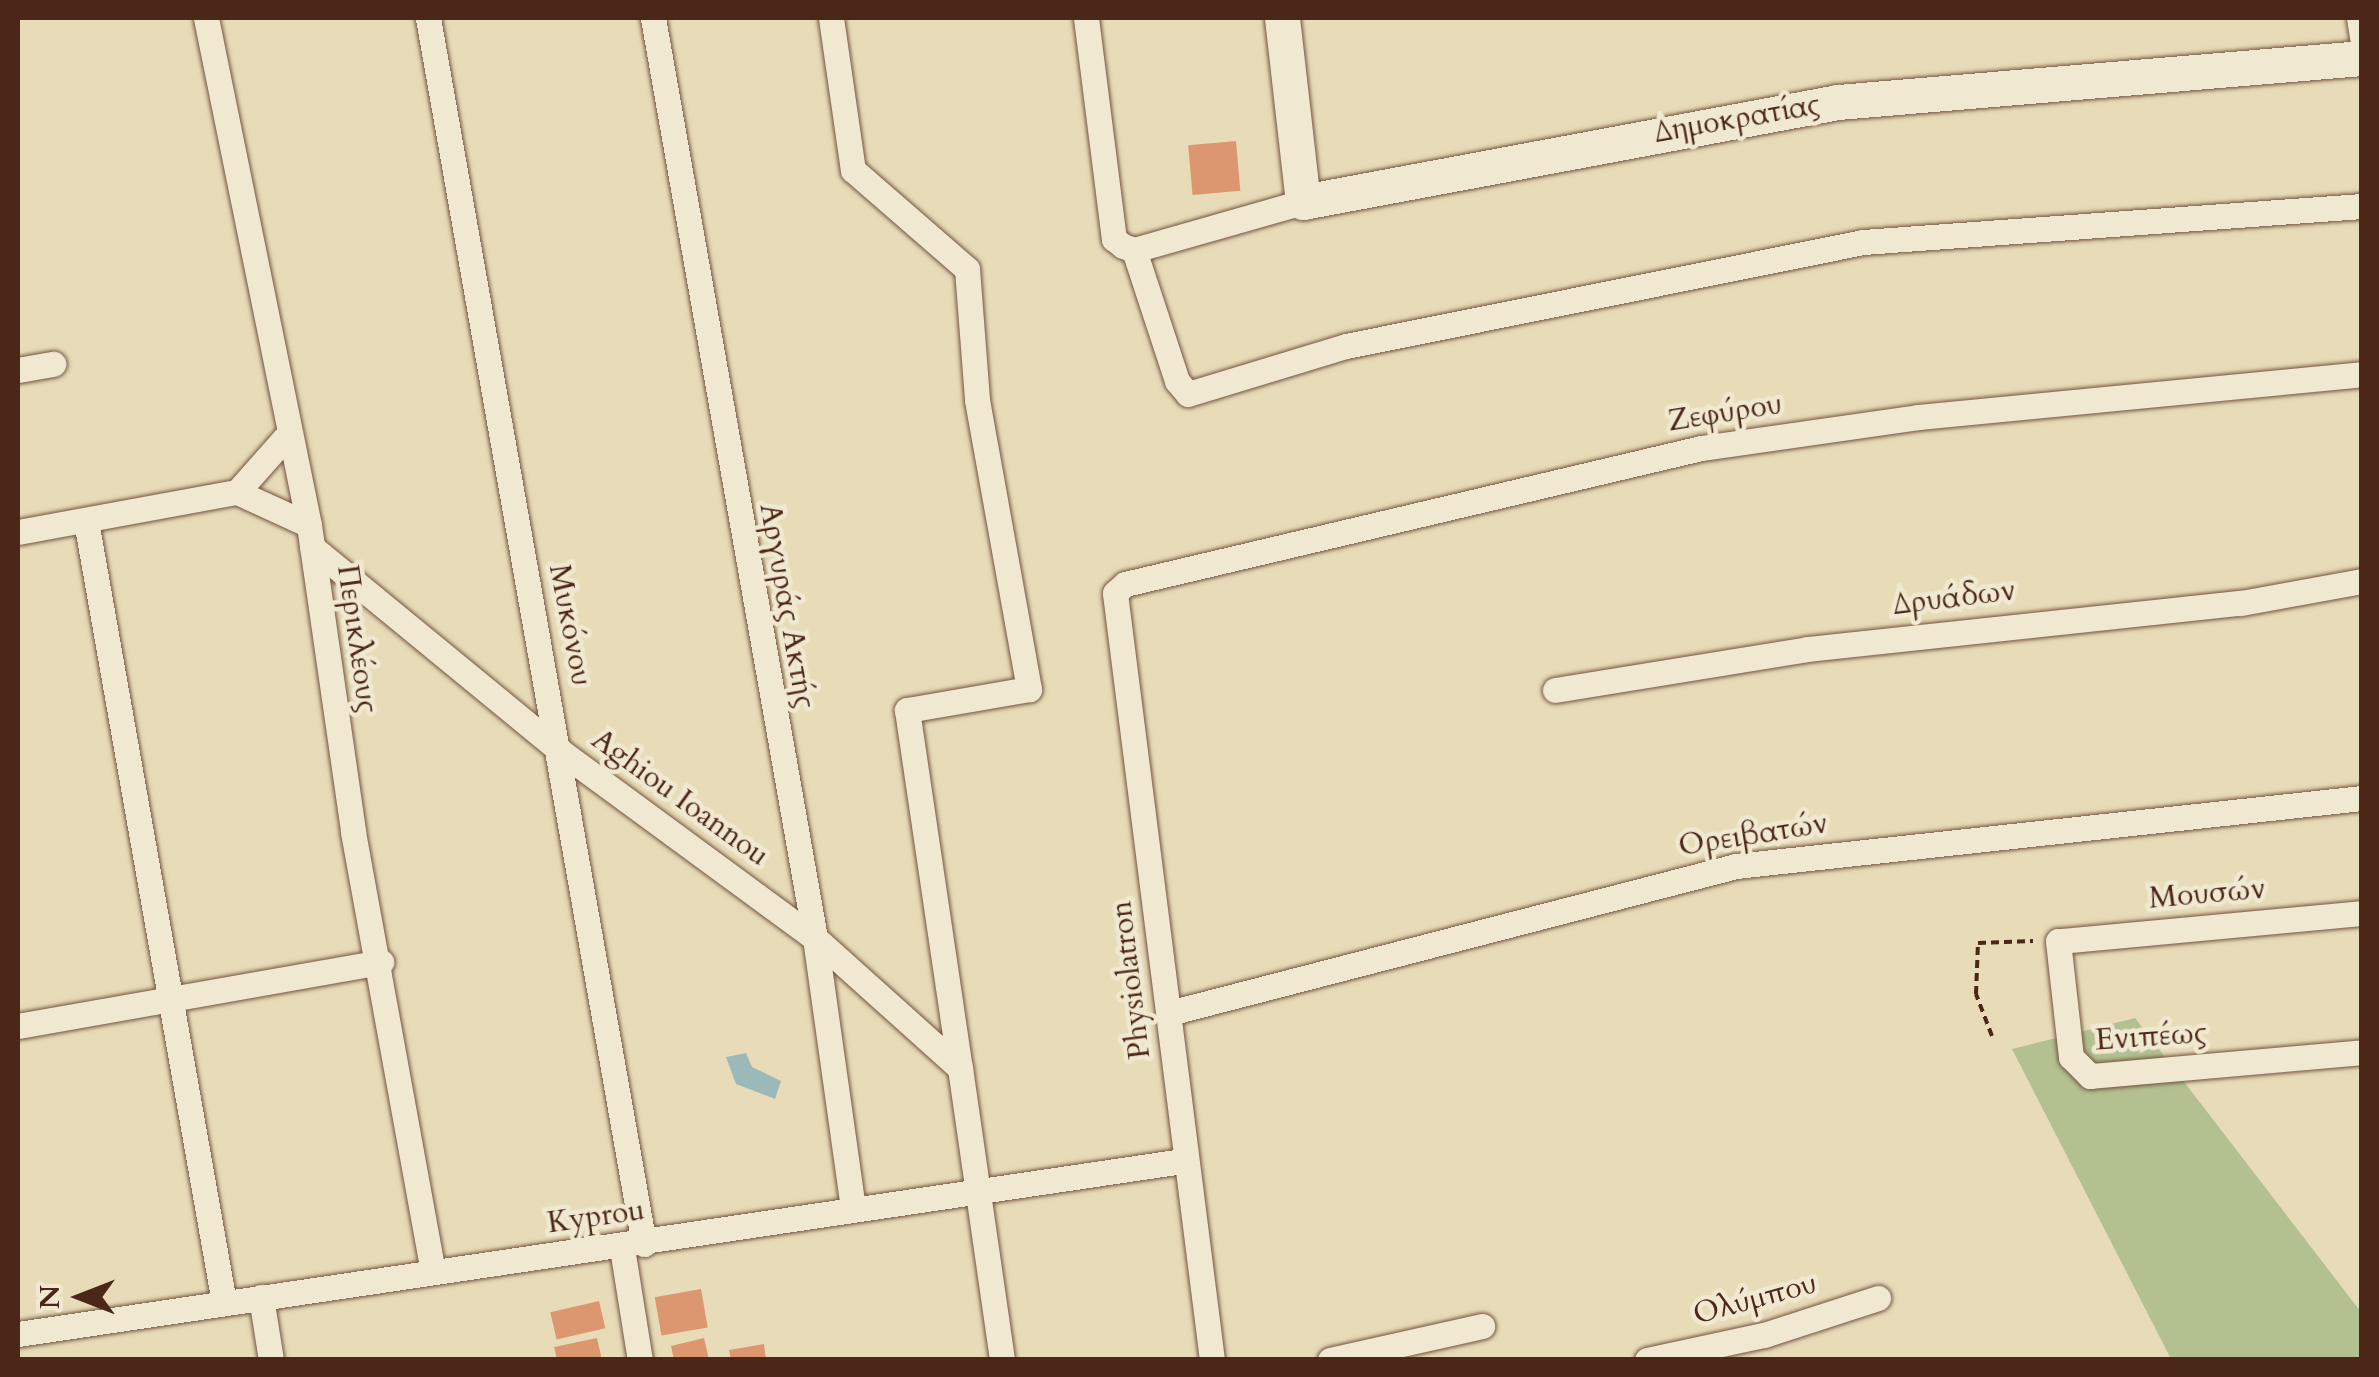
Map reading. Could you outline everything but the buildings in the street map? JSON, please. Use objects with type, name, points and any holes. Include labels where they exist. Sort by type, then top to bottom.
[{"type":"street","name":"Περικλέους","points":[[206,18],[285,438],[310,536],[353,832],[382,962],[433,1270]]},
{"type":"street","name":"Μυκόνου","points":[[428,18],[560,751],[633,1246],[640,1360]]},
{"type":"street","name":"Αργυράς Ακτής","points":[[652,18],[815,938],[853,1207]]},
{"type":"street","points":[[831,18],[853,170],[968,269],[977,400],[1029,689],[907,710],[1002,1360]]},
{"type":"street","points":[[1086,18],[1114,238],[1134,250],[1176,381],[1188,394],[1346,346],[1863,242],[2362,206]]},
{"type":"street","points":[[1134,250],[1303,202],[1282,18]]},
{"type":"street","points":[[2360,18],[2362,38]]},
{"type":"street","name":"Δημοκρατίας","points":[[1303,202],[1838,102],[2362,58]]},
{"type":"street","points":[[18,370],[53,364]]},
{"type":"street","name":"Ζεφύρου","points":[[1115,594],[1125,584],[1538,481],[1701,448],[1918,417],[2362,374]]},
{"type":"street","points":[[18,532],[237,492],[285,438]]},
{"type":"street","name":"Aghiou Ioannou","points":[[237,492],[310,536],[560,751],[815,938],[960,1068]]},
{"type":"street","points":[[86,520],[176,997],[224,1302]]},
{"type":"street","name":"Δρυάδων","points":[[1555,690],[1807,649],[2241,603],[2362,581]]},
{"type":"street","name":"Physiolatron","points":[[1115,594],[1183,1161],[1212,1360]]},
{"type":"street","name":"Ορειβατών","points":[[1168,1012],[1736,866],[2362,798]]},
{"type":"street","name":"Μουσών","points":[[2058,941],[2362,912]]},
{"type":"street","name":"Ενιπέως","points":[[2058,941],[2071,1057],[2090,1076],[2362,1052]]},
{"type":"street","points":[[18,1026],[382,962]]},
{"type":"street","name":"Kyprou","points":[[18,1334],[433,1270],[633,1246],[977,1186],[1183,1161]]},
{"type":"street","points":[[261,1297],[271,1360]]},
{"type":"street","name":"Ολύμπου","points":[[1647,1360],[1764,1335],[1878,1298]]},
{"type":"street","points":[[1330,1360],[1482,1326]]},
{"type":"path","points":[[1992,1036],[1976,994],[1978,942],[2058,941]]},
{"type":"green space","points":[[2135,1018],[2361,1312],[2361,1359],[2171,1359],[2012,1049]]},
{"type":"water","points":[[746,1053],[752,1067],[781,1081],[775,1099],[736,1084],[726,1057]]}]
